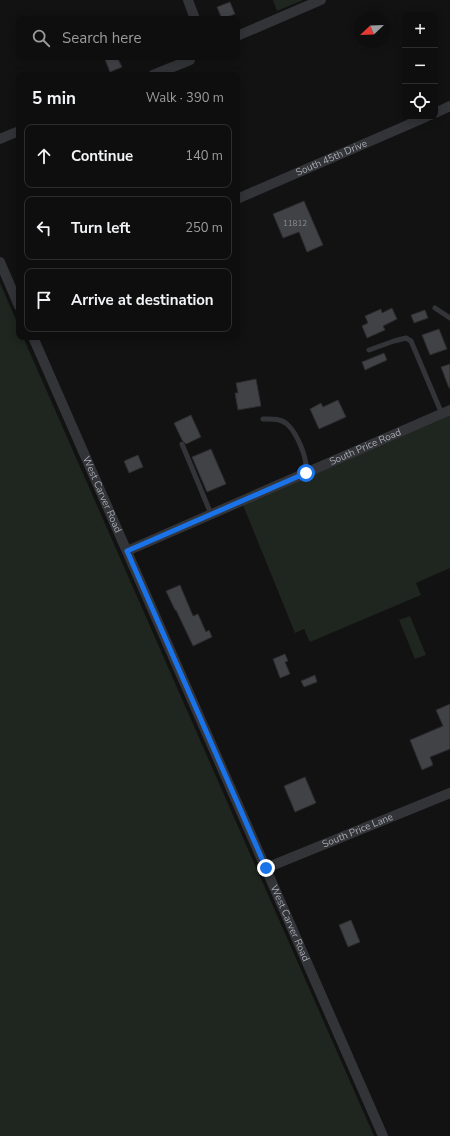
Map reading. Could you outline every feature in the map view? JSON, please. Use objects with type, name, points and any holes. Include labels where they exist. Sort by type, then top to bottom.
[{"type":"street","points":[[188,0],[194,16]]},
{"type":"street","points":[[240,35],[322,0]]},
{"type":"street","points":[[160,72],[190,60]]},
{"type":"street","points":[[438,112],[450,106]]},
{"type":"street","name":"South 45th Drive","points":[[240,198],[419,120]]},
{"type":"street","points":[[0,139],[16,132]]},
{"type":"street","points":[[0,262],[16,293]]},
{"type":"street","name":"West Carver Road","points":[[34,340],[127,551],[273,866],[383,1136]]},
{"type":"street","name":"South Price Road","points":[[127,551],[446,412]]},
{"type":"street","name":"South Price Lane","points":[[273,866],[450,793]]},
{"type":"lane","points":[[435,308],[450,318]]},
{"type":"lane","points":[[369,350],[406,338],[411,341],[446,412]]},
{"type":"lane","points":[[263,419],[276,419],[286,424],[294,434],[305,457],[307,466],[306,473]]},
{"type":"lane","points":[[182,444],[211,514]]},
{"type":"shaded area","points":[[273,0],[303,0],[277,11]]},
{"type":"shaded area","points":[[0,283],[16,320],[16,340],[24,340],[374,1136],[0,1136]]},
{"type":"shaded area","points":[[450,415],[450,568],[416,583],[421,595],[310,642],[304,629],[295,633],[243,505]]},
{"type":"shaded area","points":[[410,616],[426,655],[415,659],[399,620]]},
{"type":"building","points":[[230,2],[235,14],[230,16],[221,16],[217,7]]},
{"type":"building","points":[[105,60],[118,60],[122,67],[110,72]]},
{"type":"building","points":[[304,201],[323,245],[307,252],[299,232],[283,238],[273,214]]},
{"type":"building","points":[[392,308],[397,319],[383,326],[385,330],[367,338],[362,326],[368,323],[365,316],[381,309],[382,313]]},
{"type":"building","points":[[425,310],[428,318],[414,323],[411,315]]},
{"type":"building","points":[[439,329],[447,349],[430,355],[422,335]]},
{"type":"building","points":[[384,353],[387,360],[365,370],[362,362]]},
{"type":"building","points":[[450,364],[450,388],[449,388],[441,367]]},
{"type":"building","points":[[256,379],[261,406],[238,410],[235,393],[238,393],[236,383]]},
{"type":"building","points":[[338,400],[346,417],[319,429],[310,409],[321,403],[323,407]]},
{"type":"building","points":[[191,415],[201,437],[186,444],[182,440],[174,423]]},
{"type":"building","points":[[211,449],[226,484],[207,492],[192,457]]},
{"type":"building","points":[[138,455],[143,467],[129,473],[124,461]]},
{"type":"building","points":[[180,585],[193,616],[198,614],[206,632],[209,630],[212,637],[193,646],[166,591]]},
{"type":"building","points":[[285,654],[288,661],[285,662],[290,674],[280,678],[273,659]]},
{"type":"building","points":[[315,675],[317,682],[304,687],[301,681]]},
{"type":"building","points":[[450,704],[450,749],[430,757],[433,765],[422,770],[410,740],[443,726],[436,710]]},
{"type":"building","points":[[305,777],[316,803],[295,812],[284,786]]},
{"type":"building","points":[[351,920],[360,942],[348,947],[339,925]]},
{"type":"route","points":[[266,868],[127,551],[306,473]]}]
